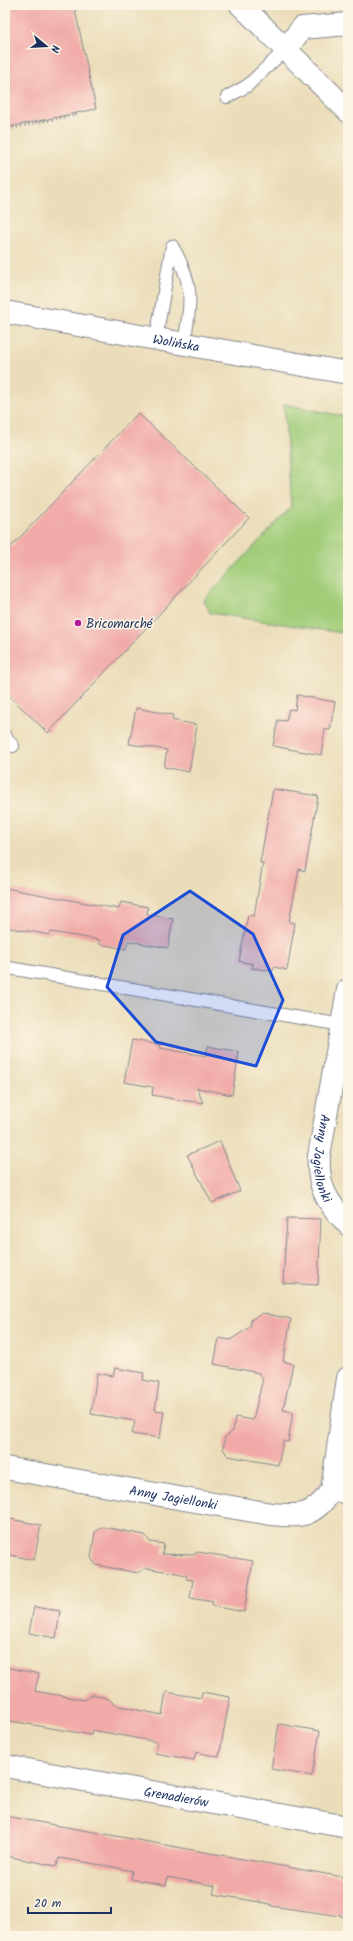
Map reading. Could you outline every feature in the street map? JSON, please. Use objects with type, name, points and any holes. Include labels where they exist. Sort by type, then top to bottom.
[{"type":"street","points":[[241,5],[348,111]]},
{"type":"street","points":[[286,48],[302,28],[348,24]]},
{"type":"street","name":"Wolińska","points":[[5,312],[348,373]]},
{"type":"street","name":"Anny Jagiellonki","points":[[348,990],[318,1172],[323,1191],[348,1224]]},
{"type":"street","name":"Anny Jagiellonki","points":[[5,1468],[263,1513],[293,1516],[311,1512],[324,1501],[340,1491],[348,1378]]},
{"type":"street","name":"Grenadierów","points":[[5,1766],[348,1827]]},
{"type":"lane","points":[[227,97],[247,86],[286,48]]},
{"type":"lane","points":[[156,339],[172,246],[183,265],[188,280],[191,297],[184,344]]},
{"type":"lane","points":[[5,736],[14,746]]},
{"type":"lane","points":[[9,968],[342,1026]]},
{"type":"path","points":[[5,130],[79,114]]},
{"type":"highlighted area","points":[[190,891],[253,934],[283,1000],[256,1066],[156,1042],[107,987],[123,935]]},
{"type":"green space","points":[[284,404],[348,417],[348,634],[210,613],[204,600],[291,507]]},
{"type":"building","points":[[5,5],[74,5],[96,109],[5,128]]},
{"type":"building","name":"Bricomarché","points":[[138,413],[249,518],[48,733],[5,692],[5,553]]},
{"type":"building","points":[[297,695],[335,702],[330,730],[325,729],[321,755],[273,746],[278,720],[286,721],[289,709],[295,710]]},
{"type":"building","points":[[136,708],[173,715],[172,720],[197,725],[189,772],[164,767],[167,750],[129,744]]},
{"type":"building","points":[[273,789],[318,796],[305,871],[299,869],[289,922],[295,923],[287,970],[274,967],[273,971],[252,968],[253,964],[239,961],[248,915],[254,916],[263,863],[260,863]]},
{"type":"building","points":[[5,888],[119,909],[121,902],[148,907],[147,914],[173,919],[168,948],[128,941],[126,949],[99,944],[100,940],[51,932],[50,935],[5,927]]},
{"type":"building","points":[[132,1040],[160,1045],[160,1048],[206,1056],[208,1046],[239,1052],[232,1095],[197,1088],[203,1103],[152,1095],[153,1087],[124,1082]]},
{"type":"building","points":[[220,1141],[240,1191],[212,1203],[187,1155]]},
{"type":"building","points":[[287,1218],[321,1219],[318,1285],[283,1283]]},
{"type":"building","points":[[262,1313],[291,1319],[283,1361],[293,1364],[283,1410],[293,1412],[288,1442],[283,1441],[278,1465],[228,1456],[223,1449],[225,1437],[233,1431],[235,1417],[253,1420],[263,1378],[259,1377],[259,1373],[214,1364],[219,1338],[230,1340],[250,1327],[251,1320]]},
{"type":"building","points":[[115,1368],[144,1373],[143,1380],[159,1383],[155,1410],[164,1411],[160,1438],[132,1434],[135,1421],[91,1414],[97,1373],[113,1376]]},
{"type":"building","points":[[5,1518],[41,1525],[34,1560],[5,1554]]},
{"type":"building","points":[[103,1527],[145,1535],[150,1542],[164,1544],[162,1554],[193,1555],[198,1552],[253,1561],[244,1612],[212,1606],[213,1602],[190,1598],[193,1580],[186,1579],[187,1575],[146,1568],[138,1573],[96,1565],[91,1558],[95,1532]]},
{"type":"building","points":[[34,1607],[60,1611],[56,1638],[29,1633]]},
{"type":"building","points":[[5,1667],[39,1674],[35,1691],[85,1700],[93,1694],[109,1699],[115,1705],[162,1715],[166,1692],[201,1698],[202,1692],[230,1697],[219,1757],[196,1752],[194,1760],[155,1753],[157,1742],[92,1730],[91,1735],[5,1720]]},
{"type":"building","points":[[279,1724],[320,1731],[312,1776],[271,1769]]},
{"type":"building","points":[[5,1816],[348,1878],[348,1917],[271,1906],[271,1904],[213,1894],[215,1886],[168,1877],[166,1885],[131,1879],[132,1871],[108,1866],[59,1858],[57,1866],[5,1856]]},
{"type":"place","name":"Bricomarché","points":[[78,623]]}]
